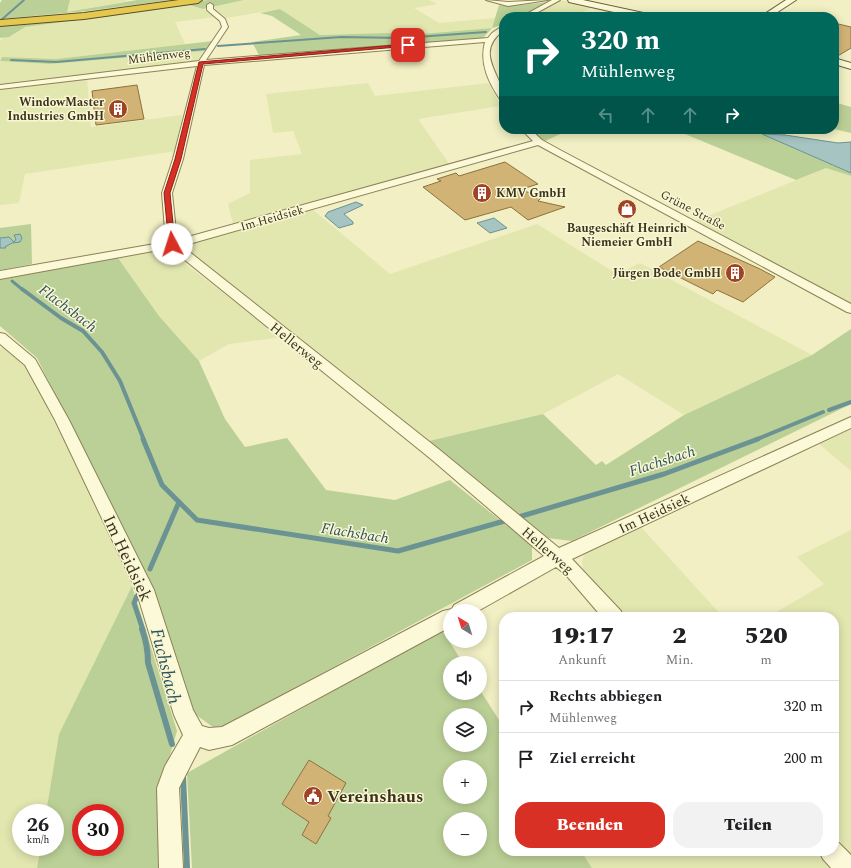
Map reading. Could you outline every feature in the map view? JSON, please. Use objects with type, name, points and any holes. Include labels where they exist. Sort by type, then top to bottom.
[{"type":"highway","points":[[35,19],[180,0]]},
{"type":"highway","points":[[0,22],[132,10],[198,0]]},
{"type":"street","points":[[490,0],[508,4],[545,0]]},
{"type":"street","points":[[533,12],[556,0]]},
{"type":"street","points":[[572,0],[626,12]]},
{"type":"street","points":[[772,12],[792,0]]},
{"type":"street","points":[[172,244],[167,193],[178,159],[201,62],[225,27],[223,20],[210,10],[210,5]]},
{"type":"street","points":[[499,30],[488,40],[486,51],[493,81],[499,90]]},
{"type":"street","name":"Mühlenweg","points":[[0,87],[201,62],[488,40]]},
{"type":"street","points":[[839,62],[851,66]]},
{"type":"street","name":"Grüne Straße","points":[[530,134],[539,142],[851,309]]},
{"type":"street","name":"Im Heidsiek","points":[[0,275],[192,240],[539,142]]},
{"type":"street","name":"Hellerweg","points":[[172,244],[436,455],[558,557],[572,570],[610,612]]},
{"type":"street","name":"Im Heidsiek","points":[[0,337],[30,362],[66,427],[145,590],[184,715],[195,735]]},
{"type":"street","name":"Im Heidsiek","points":[[474,604],[558,557],[851,422]]},
{"type":"street","points":[[171,868],[168,788],[172,774],[195,735],[209,739],[224,737],[443,621]]},
{"type":"street","points":[[836,856],[847,868]]},
{"type":"green space","points":[[2,0],[70,0],[67,12],[137,0],[171,0],[87,11],[0,19],[0,3]]},
{"type":"green space","points":[[68,0],[128,1],[67,12],[70,1]]},
{"type":"green space","points":[[208,0],[244,0],[203,9],[189,5],[25,27],[9,37],[0,38],[0,25]]},
{"type":"green space","points":[[244,0],[429,0],[437,4],[414,8],[439,23],[495,18],[492,28],[409,35],[385,33],[320,35],[280,9],[226,18],[212,7]]},
{"type":"green space","points":[[558,1],[566,1],[593,7],[583,12],[538,12]]},
{"type":"green space","points":[[549,2],[528,12],[499,12],[499,26],[492,28],[499,5],[510,6]]},
{"type":"green space","points":[[189,5],[203,9],[215,17],[175,22],[185,44],[56,59],[2,57],[0,59],[0,40],[24,27]]},
{"type":"green space","points":[[280,9],[320,35],[385,33],[409,35],[492,28],[483,38],[260,57],[252,42],[301,35],[272,16],[260,13]]},
{"type":"green space","points":[[213,41],[204,51],[50,64],[0,61],[2,57],[56,59]]},
{"type":"green space","points":[[204,51],[198,60],[193,63],[0,86],[0,61],[50,64]]},
{"type":"green space","points":[[87,78],[91,127],[182,115],[176,151],[25,174],[19,203],[0,205],[0,89]]},
{"type":"green space","points":[[368,83],[375,96],[489,83],[499,106],[418,119],[450,165],[234,227],[228,204],[250,193],[250,160],[302,154],[293,131],[273,133],[266,94]]},
{"type":"green space","points":[[839,103],[851,107],[851,133],[839,130]]},
{"type":"green space","points":[[534,134],[560,134],[543,142]]},
{"type":"green space","points":[[685,134],[763,134],[851,173],[851,176],[826,168],[796,180]]},
{"type":"green space","points":[[763,134],[786,134],[785,135]]},
{"type":"green space","points":[[826,168],[851,176],[851,305],[693,222]]},
{"type":"green space","points":[[312,209],[390,274],[537,224],[617,274],[640,263],[812,355],[684,415],[618,374],[543,414],[429,441],[185,251],[190,243]]},
{"type":"green space","points":[[31,224],[32,264],[0,270],[0,228]]},
{"type":"green space","points":[[160,251],[172,254],[282,337],[229,344],[199,361],[159,316],[118,258]]},
{"type":"green space","points":[[118,258],[159,316],[199,361],[225,419],[245,447],[287,438],[326,490],[395,500],[450,480],[532,546],[532,560],[450,604],[443,604],[443,608],[217,730],[188,709],[152,588],[37,358],[0,326],[0,278]]},
{"type":"green space","points":[[851,329],[851,404],[572,541],[548,538],[429,441],[543,414],[596,465],[602,461],[606,465],[684,415],[812,355]]},
{"type":"green space","points":[[5,346],[25,364],[73,459],[132,586],[59,734],[47,804],[12,804],[12,856],[39,856],[37,868],[0,868],[0,349]]},
{"type":"green space","points":[[851,429],[851,471],[818,443]]},
{"type":"green space","points":[[640,526],[718,612],[621,612],[583,571],[582,562],[584,554],[591,549]]},
{"type":"green space","points":[[851,530],[851,857],[839,844],[839,612],[776,612],[824,584],[797,557]]},
{"type":"green space","points":[[132,586],[177,731],[160,789],[162,868],[37,868],[39,856],[64,856],[64,804],[47,804],[59,734]]},
{"type":"green space","points":[[442,630],[443,648],[453,648],[459,656],[443,656],[443,700],[486,700],[499,720],[499,856],[584,856],[592,868],[192,868],[187,773]]},
{"type":"green space","points":[[584,856],[824,856],[835,868],[592,868]]},
{"type":"water","points":[[762,134],[785,135],[838,143],[851,142],[851,173]]},
{"type":"water","points":[[356,202],[363,205],[344,214],[353,222],[353,224],[339,228],[325,216],[328,212]]},
{"type":"water","points":[[494,218],[507,228],[490,233],[477,223]]},
{"type":"water","points":[[20,234],[22,238],[20,242],[12,243],[5,247],[6,248],[0,248],[0,238],[9,237],[14,242],[16,239],[14,235]]},
{"type":"building","points":[[839,24],[851,27],[851,48],[839,55]]},
{"type":"building","name":"WindowMaster Industries GmbH","points":[[137,85],[144,119],[96,125],[92,91]]},
{"type":"building","name":"KMV GmbH","points":[[505,162],[538,184],[519,190],[543,196],[538,201],[565,207],[528,220],[511,207],[465,220],[423,187],[441,181],[437,179],[456,173],[459,176]]},
{"type":"building","name":"Jürgen Bode GmbH","points":[[698,241],[775,277],[743,302],[717,290],[713,294],[659,267]]},
{"type":"building","name":"Vereinshaus","points":[[309,760],[346,783],[328,816],[331,818],[316,844],[302,835],[309,822],[282,804]]},
{"type":"waterway","name":"Flachsbach","points":[[0,21],[24,0]]},
{"type":"waterway","points":[[218,46],[341,37],[403,38],[486,32]]},
{"type":"waterway","points":[[11,60],[56,62],[205,49]]},
{"type":"waterway","name":"Flachsbach","points":[[12,281],[23,290]]},
{"type":"waterway","name":"Flachsbach","points":[[22,289],[61,318],[83,331],[102,352],[120,381],[144,440]]},
{"type":"waterway","name":"Flachsbach","points":[[829,410],[851,402]]},
{"type":"waterway","name":"Flachsbach","points":[[755,440],[823,412]]},
{"type":"waterway","name":"Flachsbach","points":[[143,439],[162,485],[179,502]]},
{"type":"waterway","name":"Flachsbach","points":[[515,518],[664,474],[758,439]]},
{"type":"waterway","name":"Fuchsbach","points":[[150,569],[179,502]]},
{"type":"waterway","name":"Flachsbach","points":[[179,502],[197,520],[398,551],[508,520]]},
{"type":"waterway","name":"Fuchsbach","points":[[137,596],[134,603],[143,630]]},
{"type":"waterway","name":"Fuchsbach","points":[[142,629],[145,637],[148,663],[172,744]]},
{"type":"waterway","name":"Fuchsbach","points":[[183,776],[187,868]]},
{"type":"place","name":"WindowMaster Industries GmbH","points":[[118,109]]},
{"type":"place","name":"KMV GmbH","points":[[482,193]]},
{"type":"place","name":"Baugeschäft Heinrich Niemeier GmbH","points":[[627,209]]},
{"type":"place","name":"Jürgen Bode GmbH","points":[[735,273]]},
{"type":"place","name":"Vereinshaus","points":[[313,796]]},
{"type":"route","points":[[172,244],[167,193],[178,159],[201,62],[408,45]]}]
